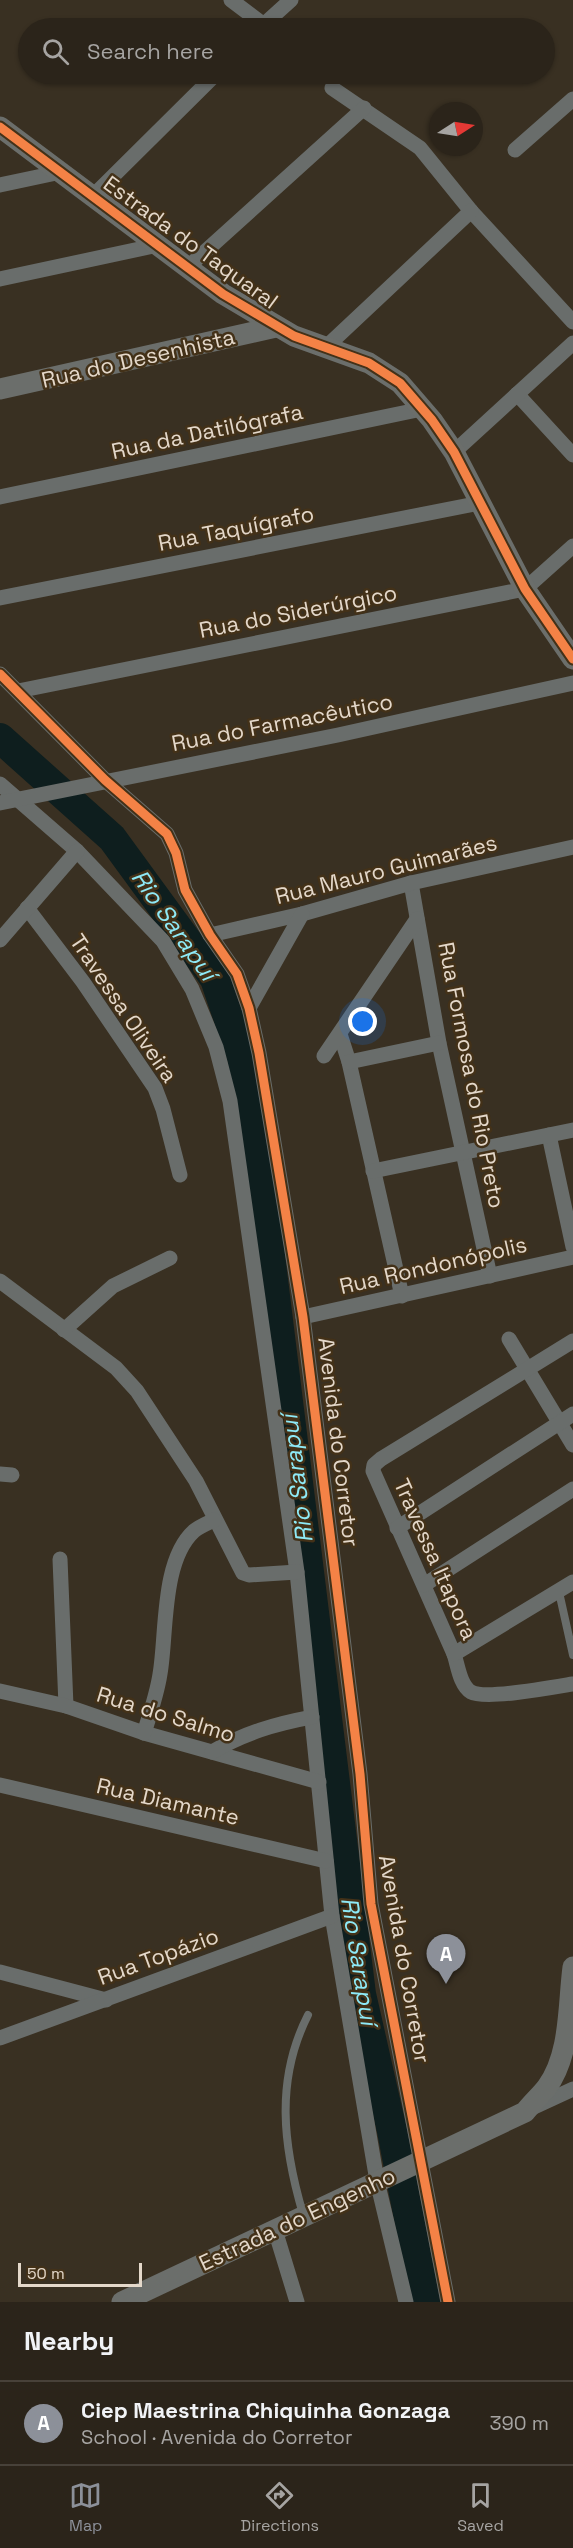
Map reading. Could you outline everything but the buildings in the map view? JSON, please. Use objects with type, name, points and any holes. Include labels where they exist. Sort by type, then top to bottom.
[{"type":"street","points":[[231,0],[252,18]]},
{"type":"street","points":[[272,18],[291,0]]},
{"type":"street","points":[[93,196],[206,84]]},
{"type":"street","points":[[332,88],[420,148],[471,211],[573,322]]},
{"type":"street","points":[[515,150],[573,99]]},
{"type":"street","points":[[188,267],[364,108]]},
{"type":"street","name":"Estrada do Taquaral","points":[[0,128],[223,294],[276,327],[369,363],[400,382],[454,452],[525,589],[573,659]]},
{"type":"street","points":[[0,185],[61,172]]},
{"type":"street","points":[[326,348],[471,211]]},
{"type":"street","points":[[0,279],[158,245]]},
{"type":"street","name":"Rua do Desenhista","points":[[0,389],[276,327]]},
{"type":"street","points":[[454,452],[573,343]]},
{"type":"street","points":[[517,394],[573,454]]},
{"type":"street","name":"Rua da Datilógrafa","points":[[0,497],[422,409]]},
{"type":"street","name":"Rua Taquígrafo","points":[[0,598],[480,503]]},
{"type":"street","points":[[525,589],[573,546]]},
{"type":"street","name":"Rua do Siderúrgico","points":[[18,691],[525,589]]},
{"type":"street","name":"Avenida do Corretor","points":[[0,674],[105,780],[167,834],[176,853],[185,890],[210,935],[237,974],[249,1008],[259,1053],[303,1317],[358,1762],[372,1904],[417,2163],[448,2302]]},
{"type":"street","name":"Rua do Farmacêutico","points":[[0,803],[105,780],[338,735],[573,683]]},
{"type":"street","points":[[0,784],[77,851],[163,941],[192,989],[216,1047],[230,1101],[239,1154],[297,1572],[332,1916],[406,2302]]},
{"type":"street","name":"Rua Mauro Guimarães","points":[[210,935],[302,914],[411,883],[573,847]]},
{"type":"street","points":[[0,940],[77,851]]},
{"type":"street","name":"Rua Formosa do Rio Preto","points":[[411,883],[440,1043],[490,1276]]},
{"type":"street","name":"Travessa Oliveira","points":[[27,908],[83,982],[155,1088],[163,1109],[180,1175]]},
{"type":"street","points":[[249,1008],[302,914]]},
{"type":"street","points":[[324,1056],[417,919]]},
{"type":"street","points":[[340,1034],[349,1062],[402,1296]]},
{"type":"street","points":[[349,1062],[440,1043]]},
{"type":"street","points":[[373,1171],[464,1155],[573,1130]]},
{"type":"street","points":[[549,1136],[573,1247]]},
{"type":"street","name":"Rua Rondonópolis","points":[[303,1317],[573,1257]]},
{"type":"street","points":[[64,1330],[113,1286],[170,1258]]},
{"type":"street","points":[[0,1281],[116,1368],[137,1391],[196,1481],[243,1573],[249,1575],[297,1572]]},
{"type":"street","points":[[509,1339],[573,1445]]},
{"type":"street","name":"Travessa Itapora","points":[[573,1341],[374,1465],[373,1471],[454,1654],[463,1682],[469,1690],[478,1694],[508,1693],[573,1684]]},
{"type":"street","points":[[398,1528],[573,1414]]},
{"type":"street","points":[[424,1585],[573,1489]]},
{"type":"street","points":[[144,1733],[160,1676],[168,1597],[177,1561],[185,1542],[195,1531],[214,1520]]},
{"type":"street","points":[[60,1559],[66,1706]]},
{"type":"street","points":[[454,1654],[573,1582]]},
{"type":"street","name":"Rua do Salmo","points":[[0,1691],[66,1706],[144,1733],[319,1782]]},
{"type":"street","points":[[212,1752],[237,1737],[270,1725],[312,1717]]},
{"type":"street","name":"Rua Diamante","points":[[0,1785],[326,1861]]},
{"type":"street","name":"Rua Topázio","points":[[0,2038],[332,1916]]},
{"type":"street","name":"Estrada do Engenho","points":[[122,2302],[525,2112],[548,2085],[559,2063],[567,2029],[573,1967]]},
{"type":"street","points":[[0,1972],[106,2000]]},
{"type":"street","points":[[525,2112],[573,2089]]},
{"type":"street","points":[[275,2230],[297,2302]]},
{"type":"lane","points":[[559,1592],[573,1655]]},
{"type":"lane","points":[[304,2216],[292,2175],[285,2105],[293,2048],[308,2015]]},
{"type":"waterway","name":"Rio Sarapuí","points":[[0,738],[112,838],[215,979],[242,1058],[258,1158],[361,1994],[392,2131],[425,2302]]},
{"type":"cycle path","points":[[0,127],[223,294],[294,336],[369,363],[400,383],[432,420],[454,452],[525,589],[573,659]]},
{"type":"cycle path","points":[[0,674],[105,780],[167,834],[176,853],[185,890],[210,935],[237,974],[249,1008],[259,1053],[303,1317],[360,1774],[371,1904],[448,2302]]},
{"type":"place","name":"Ciep Maestrina Chiquinha Gonzaga","points":[[446,1984]]}]
